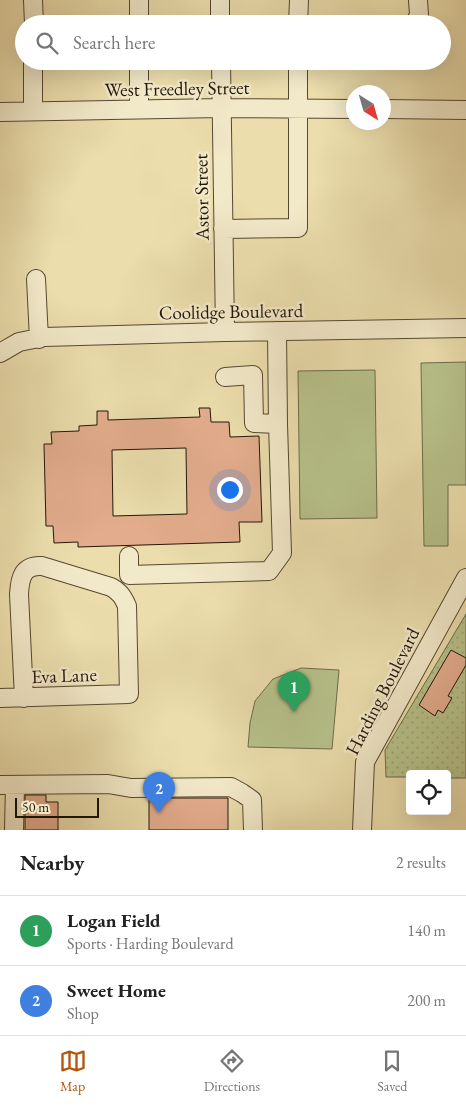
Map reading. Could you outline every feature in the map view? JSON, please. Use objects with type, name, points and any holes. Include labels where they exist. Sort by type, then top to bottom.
[{"type":"street","points":[[33,0],[34,15]]},
{"type":"street","points":[[139,0],[139,15]]},
{"type":"street","points":[[220,0],[220,15]]},
{"type":"street","points":[[298,15],[299,0]]},
{"type":"street","points":[[418,0],[419,15]]},
{"type":"street","points":[[33,70],[33,111]]},
{"type":"street","points":[[139,70],[139,109]]},
{"type":"street","name":"Astor Street","points":[[220,70],[224,332]]},
{"type":"street","points":[[223,229],[298,228],[298,70]]},
{"type":"street","name":"West Freedley Street","points":[[0,112],[221,108],[346,109]]},
{"type":"street","points":[[391,109],[466,110]]},
{"type":"street","points":[[36,279],[39,338]]},
{"type":"street","name":"Coolidge Boulevard","points":[[0,353],[19,342],[39,338],[224,332],[466,328]]},
{"type":"street","points":[[129,556],[129,575],[269,571],[282,554],[277,331]]},
{"type":"street","points":[[253,375],[254,423],[278,424]]},
{"type":"street","points":[[225,377],[277,375]]},
{"type":"street","name":"Eva Lane","points":[[0,698],[24,698],[129,694],[127,606],[119,592],[111,587],[42,566],[28,568],[23,574],[19,594],[24,698]]},
{"type":"street","name":"Harding Boulevard","points":[[362,830],[365,762],[466,578]]},
{"type":"street","points":[[9,828],[7,785],[108,784],[131,788],[231,788],[252,800],[253,830]]},
{"type":"green space","points":[[466,362],[466,485],[448,485],[448,546],[424,546],[421,363]]},
{"type":"green space","points":[[375,370],[377,518],[300,519],[298,371]]},
{"type":"green space","points":[[466,614],[466,778],[451,778],[451,770],[406,770],[406,777],[386,777],[385,750]]},
{"type":"green space","points":[[301,668],[339,670],[332,749],[248,747],[250,723],[255,701],[273,679]]},
{"type":"building","points":[[199,408],[210,408],[211,422],[229,422],[230,437],[259,436],[262,522],[239,522],[240,542],[78,547],[78,542],[54,543],[53,526],[46,526],[44,444],[52,444],[51,432],[79,431],[79,426],[97,425],[97,411],[108,411],[108,420],[200,417]],"holes":[[[186,448],[187,514],[113,516],[112,450]]]},
{"type":"building","points":[[451,650],[466,658],[466,665],[448,696],[452,698],[443,713],[438,710],[435,716],[419,705]]},
{"type":"building","points":[[25,795],[46,795],[46,802],[58,802],[58,830],[25,830]]},
{"type":"building","points":[[149,798],[228,798],[228,830],[149,830]]},
{"type":"place","name":"Logan Field","points":[[294,712]]},
{"type":"place","name":"Sweet Home","points":[[159,813]]}]
